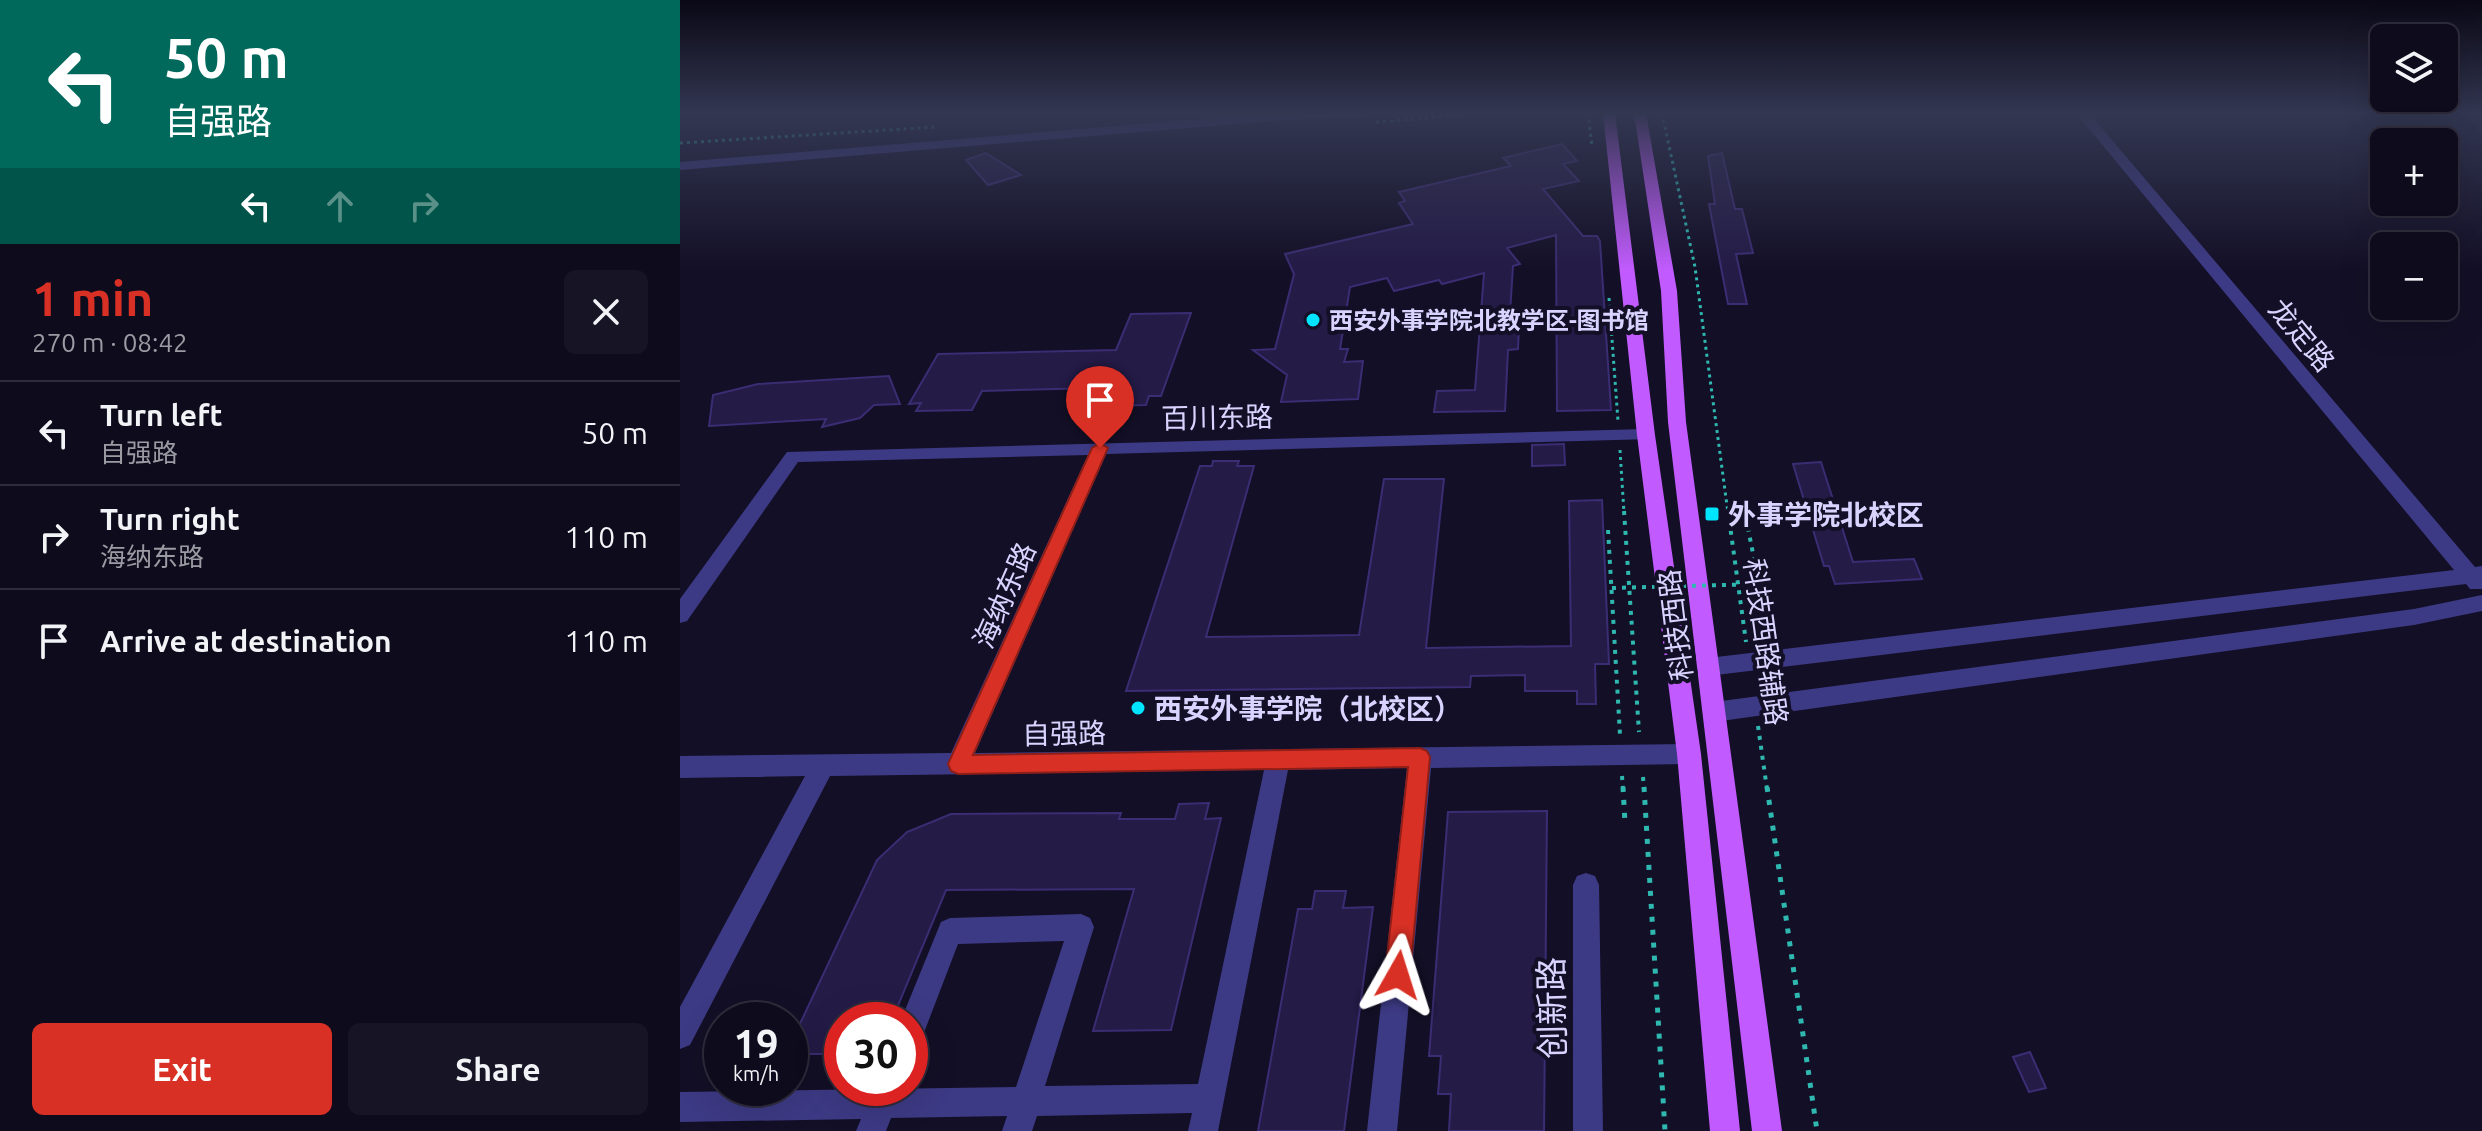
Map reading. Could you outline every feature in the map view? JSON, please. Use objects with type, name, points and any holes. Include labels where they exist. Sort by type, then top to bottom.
[{"type":"main road","name":"科技西路","points":[[1615,166],[1646,435],[1689,754],[1725,1131]]},
{"type":"main road","name":"科技西路","points":[[1649,166],[1669,291],[1677,422],[1767,1131]]},
{"type":"street","name":"龙定路","points":[[2127,166],[2478,580]]},
{"type":"street","name":"百川东路","points":[[680,615],[793,456],[1646,435]]},
{"type":"street","name":"海纳东路","points":[[958,764],[1100,448]]},
{"type":"street","points":[[1708,667],[2478,580]]},
{"type":"street","points":[[1714,712],[2414,617],[2482,603]]},
{"type":"street","name":"自强路","points":[[680,767],[1689,754]]},
{"type":"street","points":[[1382,1131],[1420,757]]},
{"type":"street","points":[[1203,1131],[1278,760]]},
{"type":"street","points":[[680,1035],[823,766]]},
{"type":"street","name":"创新路","points":[[1586,885],[1588,1131]]},
{"type":"street","points":[[922,1002],[950,931],[1081,927],[1017,1131]]},
{"type":"street","points":[[680,1107],[880,1108],[1027,1101],[1210,1098]]},
{"type":"path","name":"科技西路辅路","points":[[1673,166],[1695,267],[1749,662]]},
{"type":"path","points":[[1608,297],[1619,436],[1631,754],[1625,823]]},
{"type":"path","points":[[1612,588],[1759,584],[1746,518]]},
{"type":"path","points":[[1608,530],[1665,1131]]},
{"type":"path","name":"科技西路辅路","points":[[1756,707],[1817,1131]]},
{"type":"building","points":[[971,166],[1006,166],[1021,175],[988,185]]},
{"type":"building","points":[[1511,166],[1565,166],[1579,181],[1543,189],[1583,236],[1597,236],[1600,241],[1611,410],[1557,411],[1556,235],[1507,248],[1520,264],[1513,266],[1509,329],[1519,329],[1518,349],[1508,350],[1505,411],[1434,412],[1437,391],[1475,390],[1484,273],[1442,284],[1439,280],[1394,291],[1387,278],[1350,287],[1340,349],[1348,349],[1344,362],[1363,361],[1358,399],[1281,402],[1287,375],[1253,350],[1275,349],[1294,274],[1285,254],[1413,224],[1399,203],[1405,201],[1399,192]]},
{"type":"building","points":[[1709,166],[1725,166],[1735,209],[1742,209],[1753,253],[1736,254],[1747,304],[1728,304],[1709,204],[1715,204]]},
{"type":"building","points":[[1191,313],[1161,396],[1149,396],[1146,405],[1090,406],[1098,388],[982,391],[972,410],[916,411],[921,403],[909,404],[938,354],[1116,350],[1131,314]]},
{"type":"building","points":[[889,376],[900,404],[874,405],[860,418],[822,427],[826,419],[709,426],[713,395],[758,384]]},
{"type":"building","points":[[1564,444],[1565,465],[1532,466],[1532,445]]},
{"type":"building","points":[[1213,461],[1239,461],[1237,466],[1254,466],[1206,637],[1359,635],[1384,479],[1444,479],[1426,648],[1571,646],[1569,501],[1602,500],[1609,664],[1595,664],[1596,704],[1577,704],[1577,691],[1525,691],[1525,675],[1471,676],[1470,687],[1126,691],[1200,466],[1212,466]]},
{"type":"building","points":[[1821,462],[1853,562],[1914,559],[1922,579],[1835,584],[1829,566],[1824,566],[1793,464]]},
{"type":"building","points":[[1209,803],[1205,819],[1221,818],[1171,1030],[1093,1031],[1134,889],[946,890],[899,1002],[824,1002],[824,1054],[808,1054],[808,1007],[877,860],[907,832],[951,814],[1121,813],[1119,819],[1175,819],[1179,804]]},
{"type":"building","points":[[1547,811],[1544,1131],[1449,1131],[1451,1094],[1438,1094],[1441,1056],[1429,1056],[1448,812]]},
{"type":"building","points":[[1315,891],[1346,891],[1343,908],[1373,907],[1344,1131],[1258,1131],[1298,909],[1312,909]]},
{"type":"building","points":[[2030,1052],[2046,1088],[2029,1092],[2013,1057]]},
{"type":"place","name":"西安外事学院北教学区-图书馆","points":[[1313,320]]},
{"type":"place","name":"外事学院北校区","points":[[1712,514]]},
{"type":"place","name":"西安外事学院（北校区）","points":[[1138,708]]},
{"type":"route","points":[[1100,448],[958,764],[1420,757],[1398,975]]}]
